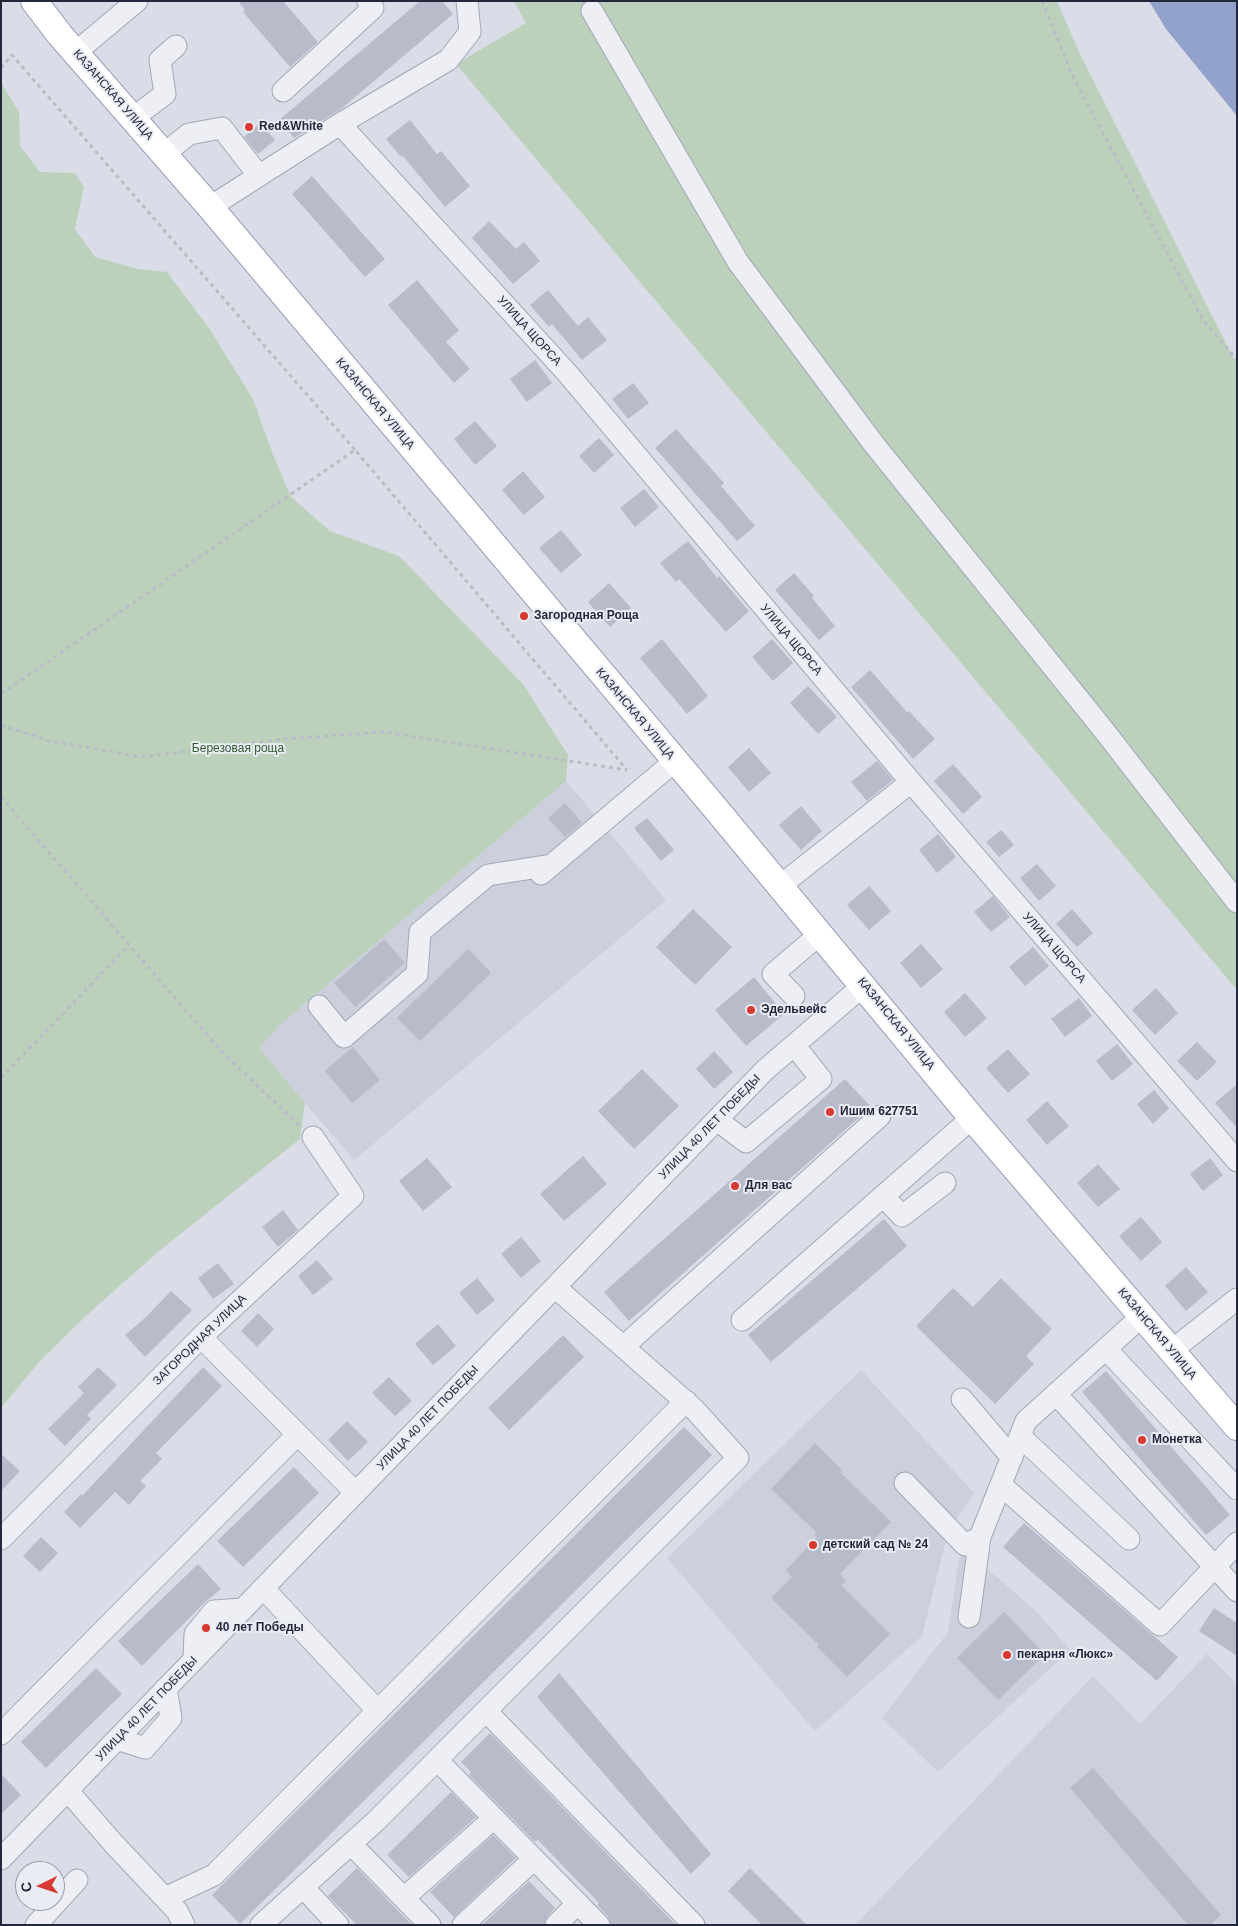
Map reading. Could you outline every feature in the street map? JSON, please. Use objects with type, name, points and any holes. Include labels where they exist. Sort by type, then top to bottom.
[{"type":"main road","name":"КАЗАНСКАЯ УЛИЦА","points":[[34,1],[210,207],[864,985],[972,1118],[1237,1427]]},
{"type":"street","points":[[76,52],[137,1]]},
{"type":"street","points":[[283,92],[373,8],[368,1]]},
{"type":"street","points":[[210,207],[340,124],[448,60],[470,32],[467,1]]},
{"type":"street","points":[[592,11],[738,262],[872,443],[1106,732],[1237,902]]},
{"type":"street","points":[[133,118],[165,94],[160,60],[176,46]]},
{"type":"street","name":"УЛИЦА ЩОРСА","points":[[340,124],[568,374],[911,782],[1237,1161]]},
{"type":"street","points":[[164,154],[189,134],[222,128],[259,176]]},
{"type":"street","points":[[532,882],[675,761]]},
{"type":"street","points":[[780,886],[911,782]]},
{"type":"street","points":[[319,1006],[344,1037],[417,974],[420,932],[488,875],[552,865]]},
{"type":"street","points":[[794,996],[773,974],[820,934]]},
{"type":"street","name":"УЛИЦА 40 ЛЕТ ПОБЕДЫ","points":[[1,1859],[765,1070],[864,985]]},
{"type":"street","points":[[716,1120],[746,1142],[821,1079],[794,1045]]},
{"type":"street","points":[[623,1347],[880,1116]]},
{"type":"street","points":[[742,1320],[972,1118]]},
{"type":"street","name":"ЗАГОРОДНАЯ УЛИЦА","points":[[1,1539],[201,1337],[353,1196],[313,1137]]},
{"type":"street","points":[[883,1196],[902,1216],[945,1183]]},
{"type":"street","points":[[261,1925],[351,1844],[437,1760],[738,1458],[686,1401],[555,1287]]},
{"type":"street","points":[[1171,1351],[1237,1299]]},
{"type":"street","points":[[969,1617],[980,1537],[1026,1421],[1142,1316]]},
{"type":"street","points":[[201,1337],[356,1493]]},
{"type":"street","points":[[1106,1349],[1237,1490]]},
{"type":"street","points":[[1056,1394],[1237,1591]]},
{"type":"street","points":[[962,1399],[1012,1458]]},
{"type":"street","points":[[68,1791],[172,1914],[214,1875],[686,1401]]},
{"type":"street","points":[[1020,1436],[1129,1539]]},
{"type":"street","points":[[1,1734],[290,1440]]},
{"type":"street","points":[[905,1483],[964,1545],[980,1537]]},
{"type":"street","points":[[1001,1485],[1160,1626],[1237,1543]]},
{"type":"street","points":[[263,1588],[378,1711]]},
{"type":"street","points":[[486,1711],[694,1925]]},
{"type":"street","points":[[437,1760],[599,1925]]},
{"type":"street","points":[[404,1898],[494,1818]]},
{"type":"street","points":[[351,1844],[430,1925]]},
{"type":"street","points":[[463,1925],[534,1859]]},
{"type":"street","points":[[36,1925],[77,1880]]},
{"type":"street","points":[[303,1887],[338,1925]]},
{"type":"street","points":[[556,1925],[578,1903]]},
{"type":"path","points":[[1042,1],[1072,77],[1203,320],[1237,360]]},
{"type":"path","points":[[1,68],[12,55],[355,450],[627,770],[384,732],[284,739],[142,757],[50,741],[1,725]]},
{"type":"path","points":[[1,694],[355,450]]},
{"type":"path","points":[[1,797],[222,1052],[313,1137]]},
{"type":"path","points":[[1,1078],[130,945]]},
{"type":"shaded area","points":[[566,781],[666,900],[354,1160],[258,1048],[280,1025]]},
{"type":"shaded area","name":"детский сад № 24","points":[[861,1370],[974,1493],[948,1532],[922,1636],[815,1731],[667,1558]]},
{"type":"shaded area","points":[[961,1546],[1036,1611],[1070,1650],[938,1772],[882,1718],[948,1632]]},
{"type":"shaded area","points":[[1207,1654],[1237,1684],[1237,1925],[855,1925],[1093,1676],[1140,1724]]},
{"type":"green space","points":[[514,1],[1057,1],[1079,52],[1237,365],[1237,990],[456,64],[526,23]]},
{"type":"green space","name":"Березовая роща","points":[[1,83],[19,112],[20,146],[40,172],[75,173],[84,187],[75,229],[95,257],[138,269],[167,272],[209,328],[253,399],[291,497],[330,531],[399,556],[523,684],[568,755],[566,781],[280,1025],[259,1048],[305,1103],[300,1139],[159,1251],[88,1314],[39,1362],[1,1408]]},
{"type":"water","points":[[1149,1],[1237,1],[1237,116],[1166,29]]},
{"type":"building","points":[[238,1],[283,1],[318,42],[290,67],[243,12],[245,10]]},
{"type":"building","points":[[420,1],[442,1],[453,14],[341,109],[294,138],[279,120]]},
{"type":"building","points":[[410,120],[437,154],[441,151],[470,186],[445,207],[403,156],[401,157],[386,139]]},
{"type":"building","points":[[260,123],[275,140],[258,154],[244,137]]},
{"type":"building","points":[[312,176],[385,259],[365,277],[292,194]]},
{"type":"building","points":[[489,221],[516,249],[524,242],[540,261],[513,284],[472,238]]},
{"type":"building","points":[[417,280],[459,330],[446,342],[470,369],[454,383],[388,305]]},
{"type":"building","points":[[548,290],[578,326],[588,317],[607,340],[582,360],[552,324],[549,327],[530,305]]},
{"type":"building","points":[[535,360],[552,383],[527,402],[510,379]]},
{"type":"building","points":[[633,383],[649,403],[628,419],[612,399]]},
{"type":"building","points":[[475,421],[497,446],[475,465],[454,439]]},
{"type":"building","points":[[676,429],[724,483],[721,486],[755,526],[737,541],[655,448]]},
{"type":"building","points":[[599,438],[614,455],[594,473],[579,456]]},
{"type":"building","points":[[523,471],[545,497],[524,515],[502,490]]},
{"type":"building","points":[[644,489],[659,507],[635,527],[620,508]]},
{"type":"building","points":[[561,530],[582,555],[561,573],[539,548]]},
{"type":"building","points":[[688,541],[717,578],[719,576],[749,611],[726,632],[679,579],[676,582],[660,563]]},
{"type":"building","points":[[794,573],[814,596],[812,598],[835,626],[819,640],[775,590]]},
{"type":"building","points":[[609,583],[631,608],[610,627],[588,602]]},
{"type":"building","points":[[662,639],[708,696],[687,714],[640,658]]},
{"type":"building","points":[[772,639],[793,663],[773,681],[752,657]]},
{"type":"building","points":[[870,670],[907,712],[909,711],[935,739],[913,759],[851,687]]},
{"type":"building","points":[[808,686],[837,717],[818,734],[790,703]]},
{"type":"building","points":[[749,748],[771,773],[749,792],[728,767]]},
{"type":"building","points":[[877,761],[893,780],[867,801],[851,782]]},
{"type":"building","points":[[953,764],[982,797],[963,814],[934,781]]},
{"type":"building","points":[[565,803],[582,823],[565,837],[548,818]]},
{"type":"building","points":[[801,806],[822,831],[801,850],[779,825]]},
{"type":"building","points":[[647,818],[674,850],[661,861],[634,828]]},
{"type":"building","points":[[1001,830],[1014,845],[999,857],[986,842]]},
{"type":"building","points":[[938,834],[956,857],[937,873],[919,850]]},
{"type":"building","points":[[1037,864],[1056,886],[1039,901],[1020,878]]},
{"type":"building","points":[[869,886],[891,911],[869,930],[847,905]]},
{"type":"building","points":[[993,896],[1010,917],[991,932],[974,912]]},
{"type":"building","points":[[693,909],[732,947],[695,985],[656,947]]},
{"type":"building","points":[[1072,909],[1093,933],[1077,947],[1056,924]]},
{"type":"building","points":[[384,939],[405,963],[355,1007],[334,983]]},
{"type":"building","points":[[921,944],[943,969],[921,988],[900,963]]},
{"type":"building","points":[[1033,947],[1049,966],[1025,986],[1009,967]]},
{"type":"building","points":[[468,949],[491,973],[420,1041],[397,1018]]},
{"type":"building","points":[[754,977],[784,1014],[746,1046],[715,1010]]},
{"type":"building","points":[[1156,988],[1178,1013],[1155,1035],[1132,1010]]},
{"type":"building","points":[[965,993],[987,1018],[965,1037],[944,1012]]},
{"type":"building","points":[[1079,998],[1092,1016],[1065,1037],[1051,1019]]},
{"type":"building","points":[[1197,1042],[1217,1062],[1197,1081],[1177,1061]]},
{"type":"building","points":[[1117,1044],[1133,1064],[1112,1081],[1096,1061]]},
{"type":"building","points":[[353,1047],[380,1080],[352,1103],[325,1071]]},
{"type":"building","points":[[1008,1049],[1030,1074],[1008,1093],[986,1068]]},
{"type":"building","points":[[714,1051],[733,1072],[714,1089],[696,1069]]},
{"type":"building","points":[[642,1069],[679,1106],[634,1149],[598,1111]]},
{"type":"building","points":[[845,1079],[871,1107],[629,1321],[604,1292]]},
{"type":"building","points":[[1237,1084],[1237,1128],[1215,1103]]},
{"type":"building","points":[[1154,1090],[1169,1108],[1153,1124],[1137,1104]]},
{"type":"building","points":[[1047,1101],[1069,1126],[1047,1145],[1026,1120]]},
{"type":"building","points":[[583,1156],[607,1184],[564,1221],[540,1194]]},
{"type":"building","points":[[427,1158],[452,1187],[423,1211],[399,1181]]},
{"type":"building","points":[[1210,1158],[1223,1175],[1203,1191],[1190,1174]]},
{"type":"building","points":[[1098,1164],[1120,1189],[1098,1207],[1077,1183]]},
{"type":"building","points":[[283,1210],[298,1230],[278,1247],[262,1227]]},
{"type":"building","points":[[1141,1217],[1162,1242],[1141,1261],[1119,1236]]},
{"type":"building","points":[[884,1219],[907,1246],[771,1362],[748,1335]]},
{"type":"building","points":[[521,1237],[541,1261],[521,1278],[501,1254]]},
{"type":"building","points":[[317,1260],[333,1279],[313,1295],[298,1276]]},
{"type":"building","points":[[218,1263],[234,1284],[213,1299],[198,1278]]},
{"type":"building","points":[[1186,1267],[1208,1292],[1186,1311],[1165,1286]]},
{"type":"building","points":[[477,1278],[495,1300],[477,1315],[459,1293]]},
{"type":"building","points":[[1001,1278],[1052,1329],[1026,1356],[1034,1364],[995,1404],[916,1326],[953,1288],[973,1307]]},
{"type":"building","points":[[171,1291],[192,1310],[145,1357],[125,1335]]},
{"type":"building","points":[[258,1313],[274,1329],[257,1347],[241,1331]]},
{"type":"building","points":[[438,1324],[456,1346],[433,1365],[415,1344]]},
{"type":"building","points":[[563,1335],[584,1357],[509,1430],[488,1408]]},
{"type":"building","points":[[98,1367],[117,1385],[87,1415],[91,1419],[65,1446],[48,1429],[84,1393],[78,1387]]},
{"type":"building","points":[[203,1367],[222,1386],[156,1453],[162,1459],[140,1481],[146,1486],[129,1505],[115,1492],[80,1528],[64,1512],[81,1494],[82,1496]]},
{"type":"building","points":[[1106,1371],[1230,1515],[1206,1535],[1082,1392]]},
{"type":"building","points":[[389,1377],[412,1401],[395,1416],[372,1393]]},
{"type":"building","points":[[347,1421],[368,1442],[348,1461],[328,1440]]},
{"type":"building","points":[[684,1427],[712,1455],[240,1924],[212,1895]]},
{"type":"building","points":[[815,1443],[842,1470],[840,1472],[891,1522],[840,1574],[846,1581],[841,1585],[890,1634],[847,1677],[817,1647],[819,1645],[771,1598],[792,1577],[786,1570],[817,1537],[814,1534],[816,1532],[771,1489]]},
{"type":"building","points":[[1,1454],[20,1471],[1,1491]]},
{"type":"building","points":[[294,1467],[319,1493],[243,1567],[217,1541]]},
{"type":"building","points":[[1024,1523],[1178,1657],[1157,1681],[1003,1547]]},
{"type":"building","points":[[41,1537],[58,1553],[40,1572],[23,1556]]},
{"type":"building","points":[[198,1564],[221,1589],[204,1603],[142,1666],[118,1641]]},
{"type":"building","points":[[1214,1608],[1237,1623],[1237,1656],[1199,1631]]},
{"type":"building","points":[[1004,1612],[1045,1654],[998,1700],[957,1658]]},
{"type":"building","points":[[96,1668],[122,1694],[46,1768],[21,1742]]},
{"type":"building","points":[[559,1673],[711,1854],[691,1874],[537,1697]]},
{"type":"building","points":[[490,1733],[676,1925],[611,1925],[608,1916],[597,1905],[599,1903],[538,1840],[535,1842],[469,1775],[471,1772],[461,1762]]},
{"type":"building","points":[[1093,1768],[1221,1915],[1210,1925],[1188,1925],[1070,1788]]},
{"type":"building","points":[[1,1774],[21,1795],[1,1814]]},
{"type":"building","points":[[451,1792],[476,1817],[409,1877],[387,1855]]},
{"type":"building","points":[[493,1835],[516,1858],[454,1917],[430,1892]]},
{"type":"building","points":[[357,1868],[412,1925],[357,1925],[328,1896]]},
{"type":"building","points":[[750,1868],[807,1925],[762,1925],[728,1891]]},
{"type":"building","points":[[529,1881],[555,1908],[547,1917],[544,1925],[482,1925]]},
{"type":"place","name":"Red&White","points":[[249,127]]},
{"type":"place","name":"Загородная Роща","points":[[524,616]]},
{"type":"place","name":"Эдельвейс","points":[[751,1010]]},
{"type":"place","name":"Ишим 627751","points":[[830,1112]]},
{"type":"place","name":"Для вас","points":[[735,1186]]},
{"type":"place","name":"Монетка","points":[[1142,1440]]},
{"type":"place","name":"детский сад № 24","points":[[813,1545]]},
{"type":"place","name":"40 лет Победы","points":[[206,1628]]},
{"type":"place","name":"пекарня «Люкс»","points":[[1007,1655]]}]
